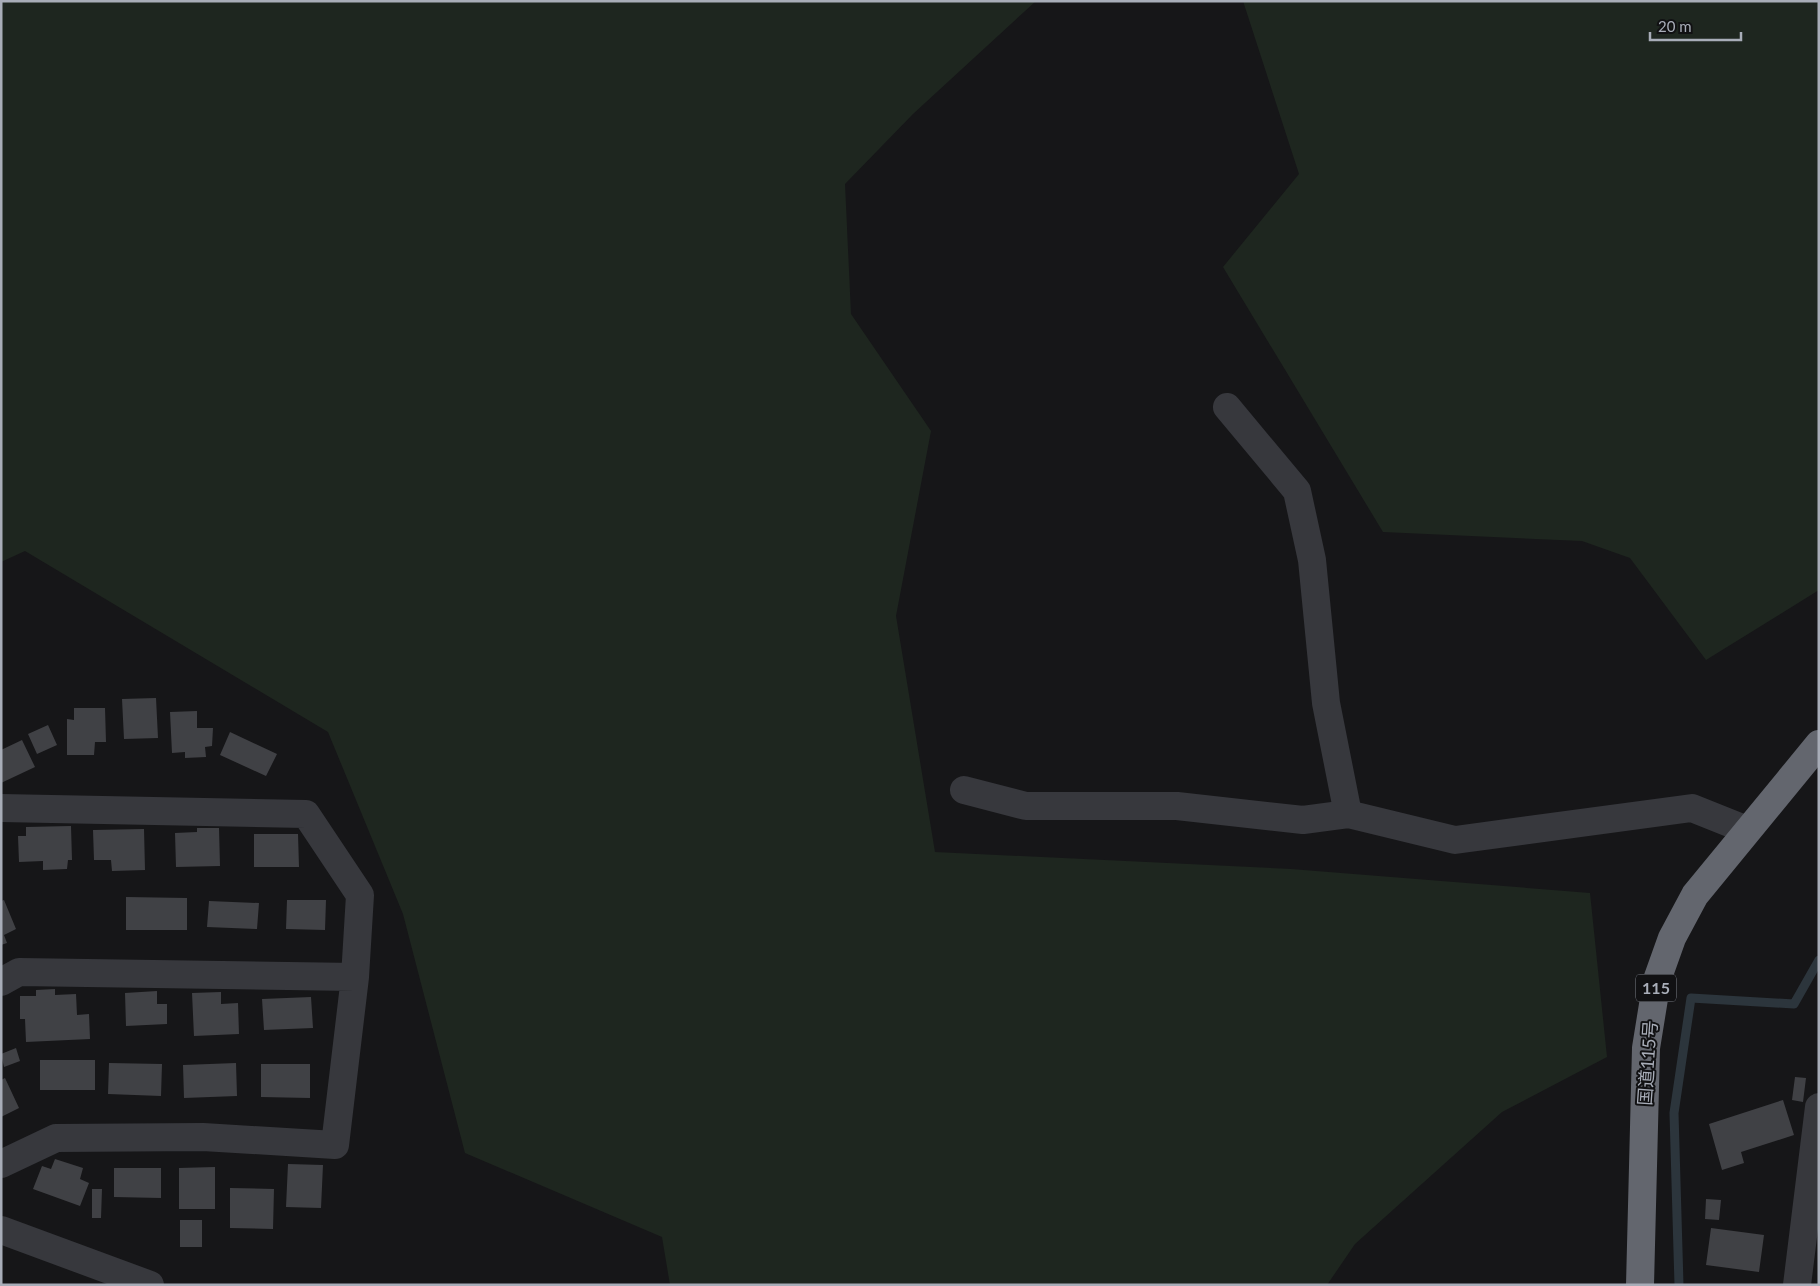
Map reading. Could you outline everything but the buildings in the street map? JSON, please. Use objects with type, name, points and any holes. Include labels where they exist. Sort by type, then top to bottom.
[{"type":"highway","name":"国道115号","points":[[1640,1285],[1646,1048],[1657,980],[1672,938],[1695,896],[1819,744]]},
{"type":"street","points":[[1227,407],[1297,491],[1312,560],[1326,703],[1348,814]]},
{"type":"street","points":[[964,790],[1026,806],[1177,806],[1304,820],[1348,814],[1455,840],[1692,808],[1747,830]]},
{"type":"street","points":[[1,808],[306,814],[360,895],[355,977],[336,1145],[203,1137],[56,1138],[1,1164]]},
{"type":"street","points":[[1,982],[19,972],[355,977]]},
{"type":"street","points":[[1797,1285],[1819,1108]]},
{"type":"street","points":[[1,1230],[150,1285]]},
{"type":"shaded area","points":[[1,1],[1036,1],[913,114],[845,184],[851,314],[931,431],[896,616],[935,852],[1291,869],[1590,893],[1607,1057],[1502,1112],[1355,1244],[1327,1285],[670,1285],[662,1237],[465,1153],[403,914],[328,732],[25,551],[1,562]]},
{"type":"shaded area","points":[[1243,1],[1819,1],[1819,590],[1706,660],[1630,558],[1582,541],[1383,532],[1223,267],[1299,174]]},
{"type":"waterway","points":[[1679,1285],[1674,1113],[1691,998],[1794,1004],[1819,960]]}]
